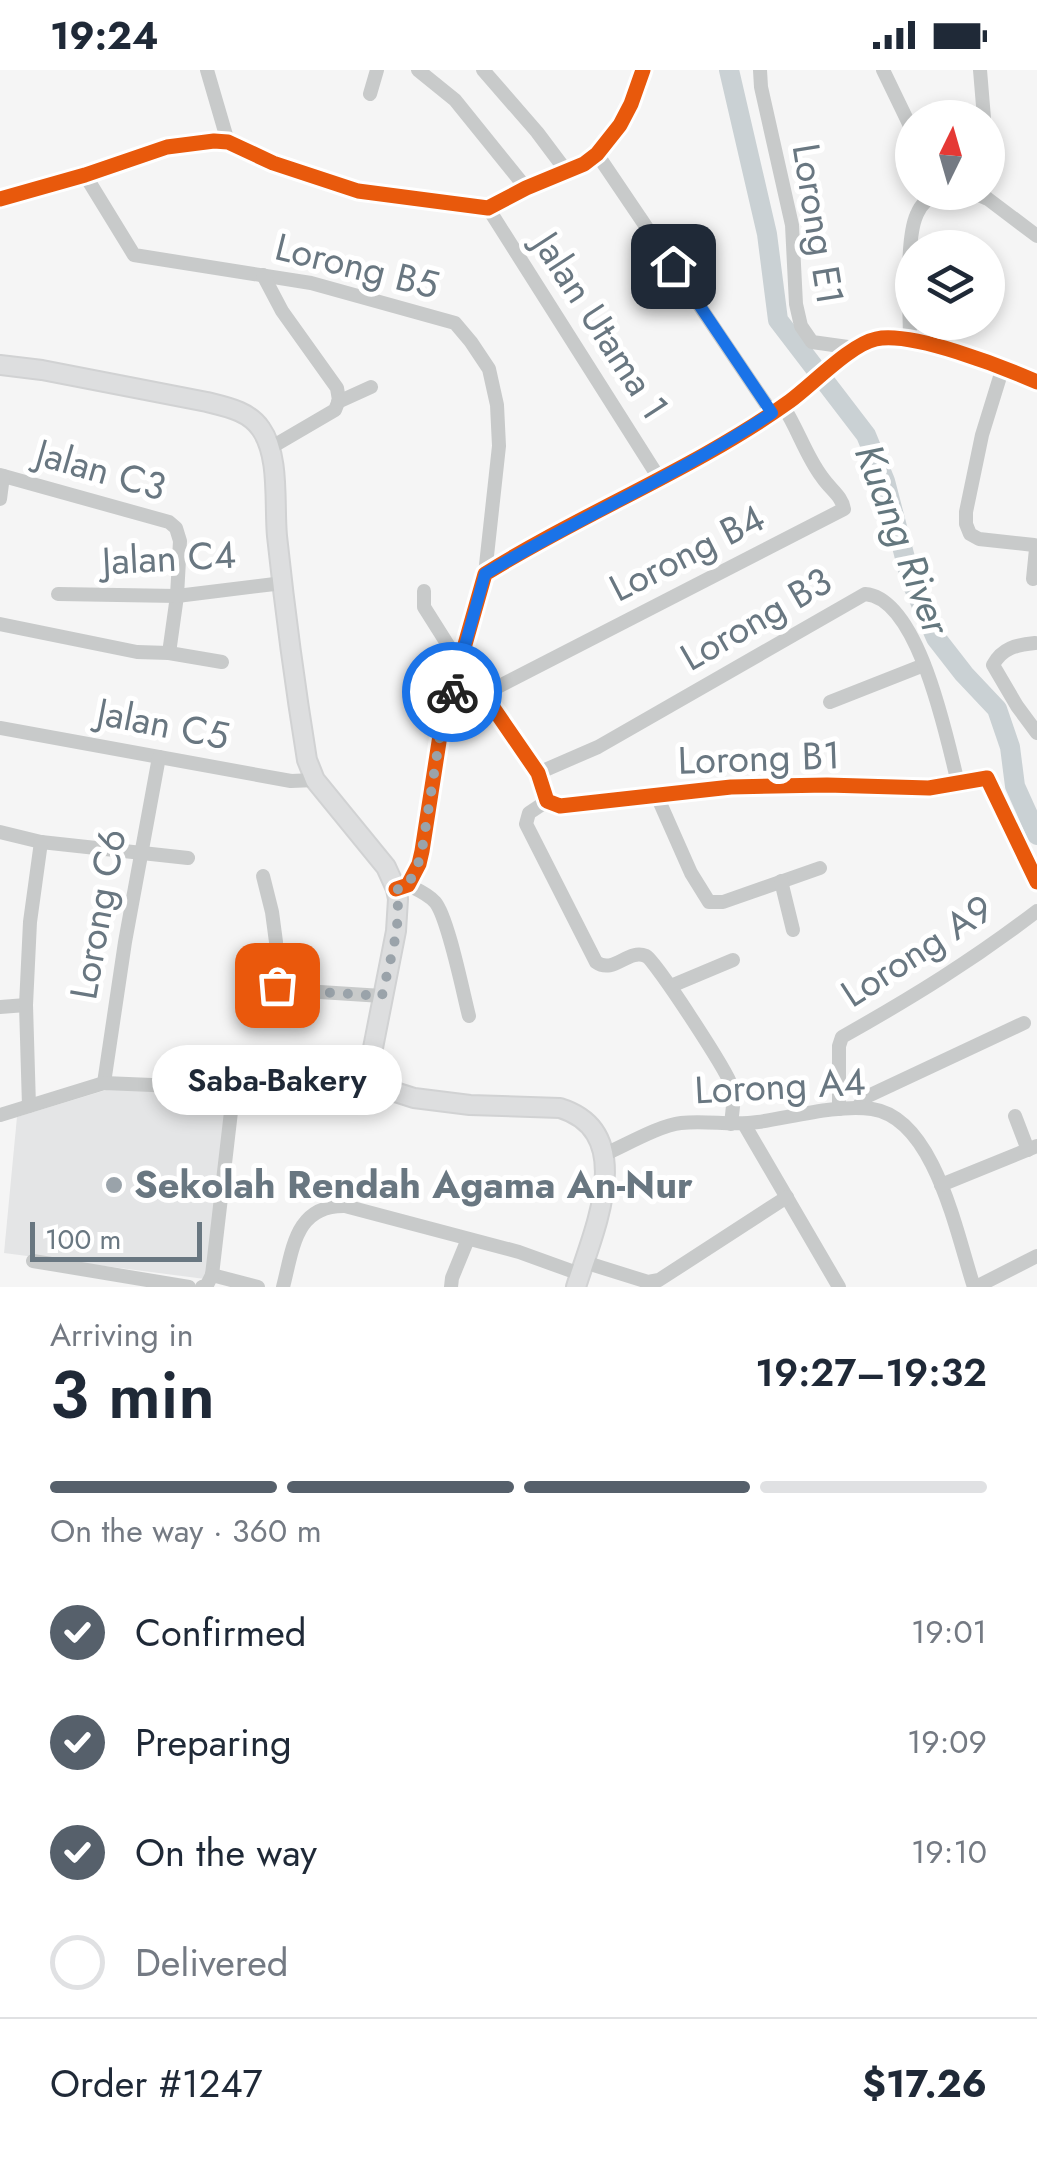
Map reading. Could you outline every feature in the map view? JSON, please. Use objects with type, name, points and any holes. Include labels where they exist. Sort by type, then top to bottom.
[{"type":"main road","points":[[0,366],[42,370],[232,409],[250,417],[261,430],[270,448],[307,760],[315,780],[402,887],[373,1065],[389,1090],[414,1098],[470,1105],[560,1108],[588,1122],[604,1154],[604,1194],[580,1274]]},
{"type":"street","points":[[207,70],[228,142]]},
{"type":"street","points":[[370,94],[376,70]]},
{"type":"street","points":[[418,70],[455,100],[526,188]]},
{"type":"street","points":[[483,70],[567,172]]},
{"type":"street","points":[[0,200],[166,147],[214,141],[228,142],[272,163],[358,191],[488,208],[597,154],[620,125],[643,70]]},
{"type":"street","name":"Lorong E1","points":[[760,70],[792,225],[796,304],[801,326],[812,342],[855,348]]},
{"type":"street","points":[[883,70],[898,100]]},
{"type":"street","points":[[980,70],[982,100]]},
{"type":"street","points":[[597,154],[778,409]]},
{"type":"street","name":"Lorong B5","points":[[85,176],[134,254],[311,283],[454,323],[489,369],[497,404],[500,446],[485,574]]},
{"type":"street","name":"Jalan Utama 1","points":[[488,208],[659,478]]},
{"type":"street","points":[[910,341],[912,233],[920,210]]},
{"type":"street","points":[[1001,210],[1037,236]]},
{"type":"street","points":[[263,275],[282,311],[336,388],[338,402],[335,410],[270,448]]},
{"type":"street","points":[[855,348],[882,338],[910,341],[1003,367],[1037,382]]},
{"type":"street","name":"Jalan Utama 1","points":[[485,574],[751,427],[811,386],[855,348]]},
{"type":"street","points":[[1003,367],[982,436],[966,524],[970,534],[979,539],[1034,544],[1034,579]]},
{"type":"street","points":[[338,402],[371,387]]},
{"type":"street","name":"Lorong B4","points":[[448,703],[474,699],[844,510],[842,500],[821,476],[797,426],[778,409]]},
{"type":"street","points":[[0,499],[2,475]]},
{"type":"street","name":"Jalan C3","points":[[2,475],[169,522],[176,528],[180,540],[177,596],[169,653]]},
{"type":"street","points":[[469,1016],[438,906],[425,894],[402,887],[418,864],[422,850],[448,703],[485,574]]},
{"type":"street","name":"Jalan C4","points":[[58,594],[177,596],[283,583]]},
{"type":"street","points":[[424,591],[424,607],[460,664]]},
{"type":"street","name":"Lorong B3","points":[[538,772],[598,746],[865,594],[876,595],[909,631],[934,686],[958,783]]},
{"type":"street","points":[[0,624],[137,652],[222,662]]},
{"type":"street","points":[[1034,644],[1009,648],[993,665],[1037,733]]},
{"type":"street","points":[[830,702],[924,665]]},
{"type":"street","points":[[474,699],[494,710],[538,772],[547,801],[529,813],[526,824],[596,962],[608,967],[644,955],[672,986],[731,1084],[737,1124],[787,1197],[840,1287]]},
{"type":"street","name":"Jalan C5","points":[[0,728],[291,781],[315,780]]},
{"type":"street","name":"Lorong C6","points":[[104,1083],[159,757]]},
{"type":"street","name":"Lorong B1","points":[[547,801],[560,806],[743,786],[929,788],[983,777],[990,780],[1037,882]]},
{"type":"street","points":[[657,796],[691,873],[709,902],[724,902],[820,868]]},
{"type":"street","points":[[0,832],[41,842],[188,858]]},
{"type":"street","points":[[29,1106],[26,1005],[30,922],[41,842]]},
{"type":"street","points":[[263,876],[276,942],[273,978],[277,985],[289,990],[382,996]]},
{"type":"street","points":[[780,881],[793,930]]},
{"type":"street","name":"Lorong A9","points":[[839,1109],[838,1046],[842,1037],[922,992],[1037,910]]},
{"type":"street","points":[[672,986],[733,960]]},
{"type":"street","points":[[0,1007],[26,1005]]},
{"type":"street","points":[[858,1108],[866,1097],[1024,1022]]},
{"type":"street","points":[[0,1115],[104,1083],[389,1090]]},
{"type":"street","points":[[234,1086],[206,1281],[258,1287]]},
{"type":"street","name":"Lorong A4","points":[[604,1154],[675,1124],[737,1124],[839,1109],[877,1109],[904,1124],[927,1152],[975,1287]]},
{"type":"street","points":[[941,1185],[1032,1148],[1015,1116]]},
{"type":"street","points":[[282,1287],[299,1230],[318,1210],[331,1206],[345,1206],[519,1252],[580,1274],[648,1282],[659,1280],[787,1197]]},
{"type":"street","points":[[451,1287],[468,1239]]},
{"type":"street","points":[[975,1287],[1037,1256]]},
{"type":"street","points":[[32,1261],[189,1287]]},
{"type":"shaded area","name":"Sekolah Rendah Agama An-Nur","points":[[116,1087],[228,1097],[205,1279],[4,1253],[17,1117]]},
{"type":"waterway","name":"Kuang River","points":[[729,70],[767,234],[778,320],[866,435],[885,481],[911,581],[936,638],[997,709],[1010,747],[1015,786],[1037,835]]},
{"type":"cycle path","points":[[0,199],[167,147],[214,141],[228,142],[273,163],[358,191],[488,208],[584,164],[597,154],[620,125],[643,70]]},
{"type":"cycle path","points":[[396,889],[408,885],[419,864],[441,729],[485,574],[754,425],[866,342],[892,338],[934,345],[1037,382]]},
{"type":"cycle path","points":[[474,699],[494,709],[538,773],[547,801],[560,806],[731,787],[929,788],[987,778],[1037,882]]},
{"type":"way so far","points":[[277,985],[289,990],[382,996],[396,932],[396,890],[408,885],[422,850],[441,729],[452,692]]},
{"type":"place","name":"Saba-Bakery","points":[[277,985]]},
{"type":"place","name":"Sekolah Rendah Agama An-Nur","points":[[114,1185]]},
{"type":"route","points":[[452,692],[485,574],[772,413],[673,266]]}]
